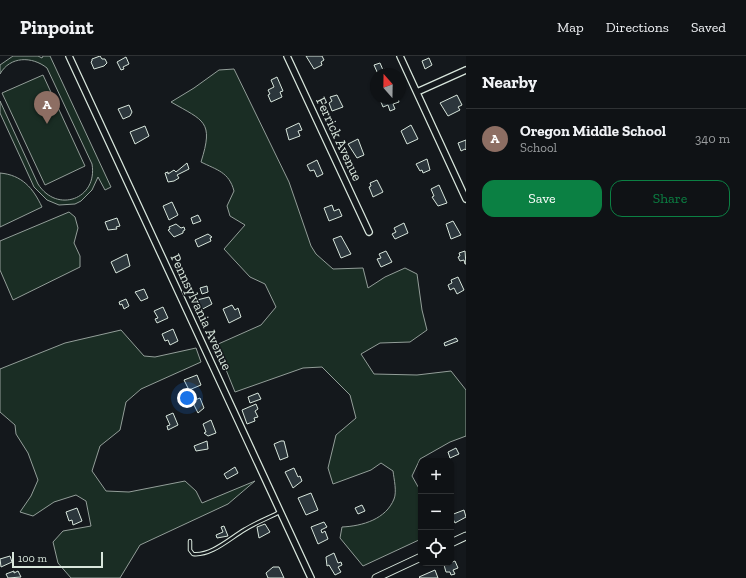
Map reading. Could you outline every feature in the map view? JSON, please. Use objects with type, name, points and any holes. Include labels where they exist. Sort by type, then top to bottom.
[{"type":"street","name":"Pennsylvania Avenue","points":[[70,56],[311,578]]},
{"type":"street","name":"Ferrick Avenue","points":[[287,56],[369,232]]},
{"type":"street","points":[[400,56],[466,199]]},
{"type":"street","points":[[416,92],[466,70]]},
{"type":"street","points":[[454,542],[466,536]]},
{"type":"street","points":[[376,578],[418,558]]},
{"type":"lane","points":[[190,541],[190,550],[193,554],[203,553],[219,546],[244,530],[280,512]]},
{"type":"green space","points":[[13,56],[38,56],[42,58],[43,56],[50,56],[111,187],[105,190],[98,177],[92,190],[81,201],[75,204],[59,205],[47,200],[34,187],[0,113],[0,101],[38,184],[46,193],[55,198],[65,200],[83,194],[89,186],[92,176],[92,164],[47,68],[35,61],[22,60],[9,64],[0,74],[0,65]]},
{"type":"green space","points":[[234,69],[289,182],[311,246],[316,254],[333,269],[363,268],[368,288],[385,277],[405,268],[417,274],[422,310],[427,330],[410,342],[380,343],[361,354],[374,374],[417,375],[451,371],[466,390],[466,436],[450,442],[422,458],[418,458],[418,463],[412,476],[418,487],[418,540],[363,566],[340,538],[342,527],[366,523],[380,516],[390,506],[394,499],[395,485],[393,471],[381,463],[371,470],[333,484],[328,468],[336,435],[356,418],[350,395],[322,367],[303,368],[235,392],[216,345],[261,325],[276,307],[265,284],[250,277],[224,249],[245,225],[230,216],[227,206],[234,191],[232,185],[222,172],[201,162],[206,138],[206,130],[203,124],[191,114],[171,102],[219,70]]},
{"type":"green space","points":[[43,75],[85,166],[45,185],[2,93]]},
{"type":"green space","points":[[0,173],[15,176],[31,188],[42,207],[0,227]]},
{"type":"green space","points":[[69,212],[75,217],[78,228],[74,243],[80,256],[80,267],[13,300],[0,270],[0,241]]},
{"type":"green space","points":[[121,330],[144,356],[155,357],[196,348],[201,362],[141,389],[126,402],[120,430],[100,446],[92,471],[106,491],[129,492],[185,481],[196,491],[202,503],[255,481],[228,504],[140,545],[120,578],[71,578],[58,563],[53,542],[63,531],[91,526],[86,501],[76,495],[54,502],[33,516],[20,512],[31,496],[38,480],[28,453],[16,434],[15,425],[0,412],[0,369],[65,343]]},
{"type":"building","points":[[100,56],[102,59],[105,59],[107,63],[104,66],[94,69],[91,62],[92,59]]},
{"type":"building","points":[[306,56],[322,56],[324,60],[321,62],[322,65],[314,69]]},
{"type":"building","points":[[126,57],[129,64],[121,70],[117,62]]},
{"type":"building","points":[[429,58],[432,65],[425,69],[422,61]]},
{"type":"building","points":[[380,63],[382,68],[375,68],[374,65]]},
{"type":"building","points":[[277,77],[283,91],[280,92],[282,97],[271,102],[268,95],[270,94],[268,90],[274,87],[271,80]]},
{"type":"building","points":[[337,95],[343,107],[332,111],[329,103],[332,101],[330,97]]},
{"type":"building","points":[[457,95],[462,105],[458,107],[460,110],[448,116],[440,103]]},
{"type":"building","points":[[382,104],[393,104],[395,109],[390,111],[388,105],[383,107]]},
{"type":"building","points":[[129,105],[132,112],[130,116],[123,119],[118,109]]},
{"type":"building","points":[[299,123],[302,130],[298,131],[300,136],[289,140],[286,129]]},
{"type":"building","points":[[411,125],[418,139],[407,144],[401,131]]},
{"type":"building","points":[[145,126],[149,136],[135,144],[130,132]]},
{"type":"building","points":[[358,139],[364,155],[357,158],[348,144]]},
{"type":"building","points":[[466,140],[466,150],[461,151],[458,143]]},
{"type":"building","points":[[427,159],[430,170],[423,173],[416,164]]},
{"type":"building","points":[[317,160],[323,174],[317,177],[314,170],[310,171],[307,165]]},
{"type":"building","points":[[187,163],[189,169],[177,175],[179,178],[168,182],[165,173],[168,172],[168,174],[174,170],[176,172]]},
{"type":"building","points":[[377,180],[383,192],[373,197],[369,187],[371,186],[370,183]]},
{"type":"building","points":[[439,185],[447,203],[438,206],[432,197],[434,196],[431,189]]},
{"type":"building","points":[[172,202],[178,215],[169,220],[163,206]]},
{"type":"building","points":[[332,205],[334,211],[339,209],[342,216],[329,221],[324,208]]},
{"type":"building","points":[[198,215],[201,221],[193,224],[191,218]]},
{"type":"building","points":[[117,218],[120,226],[116,227],[117,229],[108,230],[105,222]]},
{"type":"building","points":[[453,221],[461,235],[451,239],[446,224]]},
{"type":"building","points":[[404,223],[408,233],[395,239],[392,234],[396,232],[394,228]]},
{"type":"building","points":[[176,224],[181,228],[184,227],[185,230],[183,233],[174,237],[168,230],[170,229],[169,227]]},
{"type":"building","points":[[208,234],[212,237],[210,238],[211,241],[198,247],[195,240]]},
{"type":"building","points":[[341,236],[351,254],[341,258],[333,239]]},
{"type":"building","points":[[386,251],[392,262],[381,267],[377,259],[381,258],[379,254]]},
{"type":"building","points":[[465,251],[466,264],[464,260],[460,261],[458,257],[460,256],[459,253]]},
{"type":"building","points":[[127,254],[130,266],[116,273],[111,262]]},
{"type":"building","points":[[458,277],[464,290],[457,294],[454,288],[450,290],[448,285],[452,283],[451,280]]},
{"type":"building","points":[[207,286],[208,292],[202,294],[200,288]]},
{"type":"building","points":[[144,289],[148,298],[141,301],[135,292]]},
{"type":"building","points":[[209,297],[212,304],[197,312],[193,301]]},
{"type":"building","points":[[126,299],[129,306],[124,309],[122,304],[120,305],[119,302]]},
{"type":"building","points":[[232,305],[235,310],[238,308],[241,317],[229,323],[223,309]]},
{"type":"building","points":[[163,307],[168,318],[157,323],[155,319],[158,318],[154,311]]},
{"type":"building","points":[[173,329],[178,341],[170,345],[168,340],[165,341],[162,334]]},
{"type":"building","points":[[456,338],[458,341],[445,346],[444,343]]},
{"type":"building","points":[[197,375],[201,385],[189,390],[184,380]]},
{"type":"building","points":[[258,393],[261,399],[250,403],[248,397]]},
{"type":"building","points":[[200,398],[204,408],[198,413],[192,401]]},
{"type":"building","points":[[256,404],[258,409],[255,411],[258,417],[254,418],[255,421],[247,424],[242,410]]},
{"type":"building","points":[[173,413],[178,425],[168,430],[167,426],[170,425],[166,416]]},
{"type":"building","points":[[211,420],[216,433],[208,436],[204,433],[206,432],[203,424]]},
{"type":"building","points":[[207,441],[208,449],[196,451],[194,446]]},
{"type":"building","points":[[284,441],[288,457],[280,460],[274,444]]},
{"type":"building","points":[[456,448],[459,454],[450,458],[448,452]]},
{"type":"building","points":[[235,467],[238,473],[227,479],[224,474]]},
{"type":"building","points":[[294,468],[298,477],[300,476],[302,481],[293,488],[285,472]]},
{"type":"building","points":[[311,493],[318,510],[306,515],[298,498]]},
{"type":"building","points":[[362,505],[365,511],[358,514],[355,508]]},
{"type":"building","points":[[77,508],[82,521],[73,525],[72,520],[69,521],[66,512]]},
{"type":"building","points":[[464,510],[466,517],[455,523],[454,514]]},
{"type":"building","points":[[324,522],[327,527],[321,530],[322,533],[325,531],[328,539],[318,544],[311,527]]},
{"type":"building","points":[[265,524],[270,532],[259,538],[257,527]]},
{"type":"building","points":[[224,526],[228,536],[217,538],[216,535],[223,532],[221,527]]},
{"type":"building","points":[[334,553],[338,563],[341,562],[342,565],[338,567],[341,572],[335,575],[329,565],[327,566],[326,557]]},
{"type":"building","points":[[10,556],[12,562],[1,567],[0,559]]},
{"type":"building","points":[[454,561],[458,568],[453,570],[455,574],[451,575],[450,572],[446,572],[444,566],[454,566]]},
{"type":"building","points":[[273,567],[279,567],[284,578],[268,578],[266,573]]},
{"type":"building","points":[[435,570],[438,578],[419,577]]},
{"type":"building","points":[[14,571],[14,573],[18,571],[21,577],[8,578],[6,574]]},
{"type":"place","name":"Oregon Middle School","points":[[47,124]]}]
